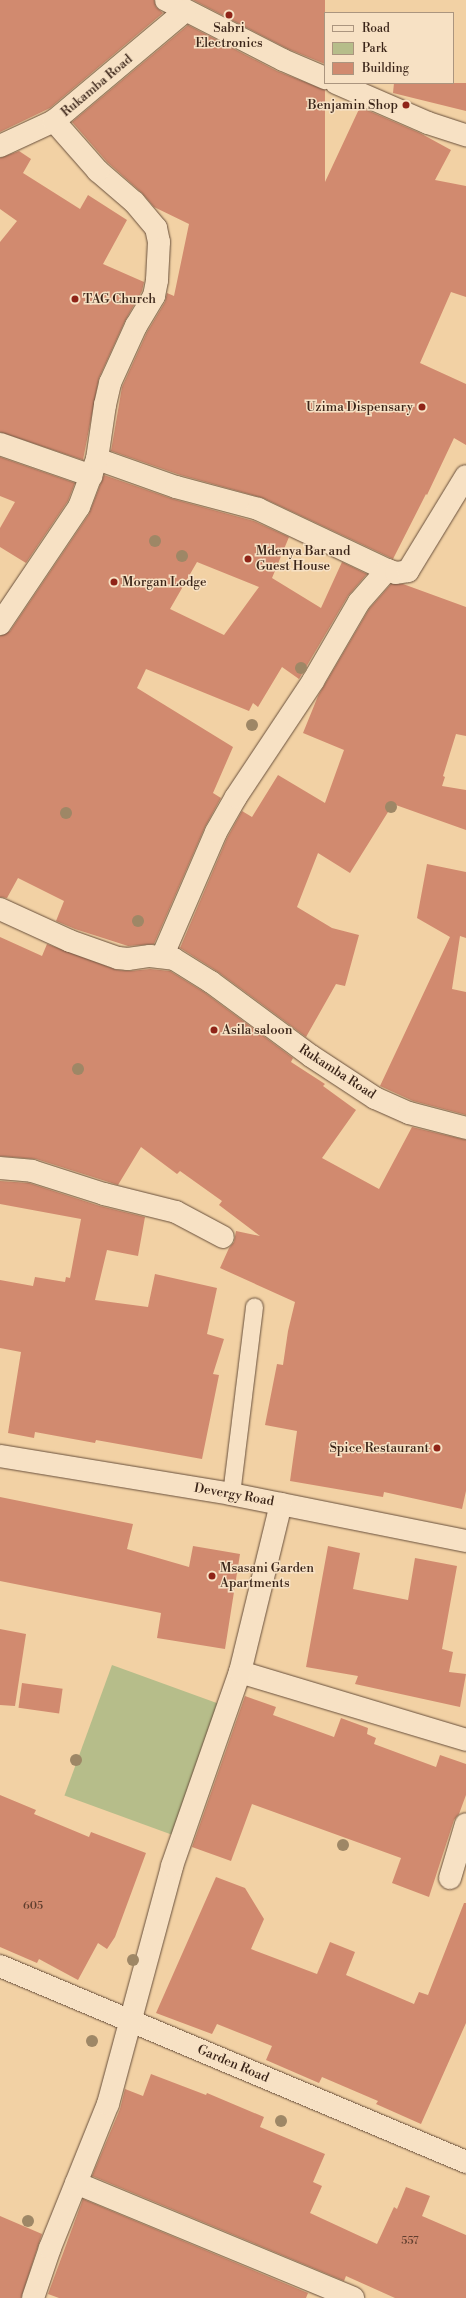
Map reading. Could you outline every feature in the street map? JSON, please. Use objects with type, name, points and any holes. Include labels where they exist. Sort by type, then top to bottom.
[{"type":"street","points":[[166,0],[283,60],[324,78]]},
{"type":"street","name":"Rukamba Road","points":[[0,146],[54,121],[185,11]]},
{"type":"street","points":[[338,84],[428,123],[466,136]]},
{"type":"street","points":[[0,624],[79,507],[95,468],[110,383],[136,326],[154,296],[159,242],[156,228],[142,210],[98,171],[54,121]]},
{"type":"street","points":[[0,444],[176,487],[258,509],[396,573],[408,571],[466,476]]},
{"type":"street","points":[[162,957],[216,832],[236,797],[313,682],[359,602],[387,570]]},
{"type":"street","name":"Rukamba Road","points":[[0,909],[70,941],[118,958],[162,957],[183,964],[305,1051],[375,1098],[409,1113],[466,1128]]},
{"type":"street","points":[[0,1168],[32,1171],[104,1194],[176,1212],[223,1237]]},
{"type":"street","name":"Devergy Road","points":[[0,1456],[231,1494],[466,1540]]},
{"type":"street","points":[[34,2298],[42,2268],[108,2104],[132,2021],[172,1866],[240,1672],[281,1504]]},
{"type":"street","points":[[240,1672],[466,1740]]},
{"type":"street","points":[[450,1878],[466,1824]]},
{"type":"street","name":"Garden Road","points":[[0,1966],[466,2162]]},
{"type":"street","points":[[76,2183],[353,2298]]},
{"type":"lane","points":[[231,1494],[254,1306]]},
{"type":"green space","points":[[112,1665],[233,1709],[186,1840],[64,1796]]},
{"type":"building","points":[[0,0],[154,0],[156,7],[163,13],[50,108],[0,132]]},
{"type":"building","points":[[193,0],[325,0],[324,64],[288,49]]},
{"type":"building","points":[[188,25],[277,71],[325,90],[325,182],[360,107],[420,133],[451,150],[435,180],[466,186],[466,297],[451,292],[420,363],[466,384],[466,445],[454,438],[427,495],[426,494],[393,559],[263,498],[180,475],[111,451],[122,387],[147,332],[165,302],[167,293],[174,296],[189,224],[154,207],[142,193],[107,162],[72,122]]},
{"type":"building","points":[[466,83],[466,111],[393,93],[394,84]]},
{"type":"building","points":[[19,151],[31,159],[23,173],[80,209],[88,195],[127,220],[103,264],[144,282],[142,291],[125,321],[99,378],[83,460],[0,432],[0,242],[17,221],[0,209],[0,158]]},
{"type":"building","points":[[0,457],[75,483],[68,501],[26,563],[0,547],[0,528],[15,502],[0,496]]},
{"type":"building","points":[[104,475],[173,499],[254,521],[289,537],[272,578],[321,608],[342,562],[367,574],[348,596],[299,679],[282,667],[258,707],[253,703],[249,711],[146,669],[137,688],[233,747],[213,793],[221,798],[205,827],[154,944],[128,946],[75,929],[56,921],[64,901],[18,878],[7,898],[0,897],[0,636],[10,631],[89,514]],"holes":[[[197,562],[259,587],[224,635],[170,609]]]},
{"type":"building","points":[[391,584],[403,584],[466,607],[466,736],[456,734],[443,776],[445,777],[442,786],[466,790],[466,830],[393,804],[350,873],[318,853],[297,907],[332,928],[359,935],[345,986],[336,984],[306,1037],[218,972],[180,948],[227,838],[242,811],[252,817],[278,775],[325,803],[344,750],[303,733],[318,696],[369,609]]},
{"type":"building","points":[[427,864],[466,872],[466,938],[460,936],[452,989],[466,992],[466,1115],[413,1101],[380,1086],[450,937],[417,918]]},
{"type":"building","points":[[0,937],[42,956],[47,944],[117,970],[130,971],[150,969],[170,971],[204,992],[293,1058],[291,1062],[325,1084],[323,1086],[356,1110],[322,1158],[379,1189],[412,1127],[466,1140],[466,1491],[462,1509],[384,1492],[383,1497],[290,1481],[297,1431],[265,1425],[277,1364],[283,1365],[288,1331],[295,1302],[220,1268],[229,1248],[234,1242],[236,1231],[260,1236],[219,1205],[222,1201],[180,1171],[177,1174],[141,1147],[118,1185],[36,1159],[0,1156]]},
{"type":"building","points":[[0,1181],[29,1183],[100,1206],[145,1217],[138,1256],[107,1250],[95,1300],[148,1307],[155,1274],[217,1288],[207,1334],[224,1339],[213,1374],[219,1375],[202,1459],[96,1440],[95,1443],[35,1432],[34,1438],[8,1433],[21,1352],[0,1348],[0,1280],[33,1286],[35,1277],[65,1282],[66,1277],[70,1278],[81,1219],[0,1204]]},
{"type":"building","points":[[0,1497],[133,1524],[127,1549],[189,1567],[193,1546],[240,1554],[225,1649],[157,1638],[161,1613],[0,1581]]},
{"type":"building","points":[[328,1546],[360,1553],[353,1589],[408,1600],[415,1558],[457,1566],[442,1649],[453,1652],[449,1672],[466,1674],[460,1707],[355,1684],[358,1676],[306,1667]]},
{"type":"building","points":[[0,1629],[26,1634],[15,1706],[0,1705]]},
{"type":"building","points":[[22,1683],[63,1689],[59,1713],[19,1708]]},
{"type":"building","points":[[245,1696],[276,1707],[273,1715],[334,1737],[341,1718],[368,1728],[367,1734],[376,1738],[374,1744],[436,1767],[440,1755],[466,1764],[466,1795],[459,1814],[454,1820],[429,1897],[392,1883],[401,1858],[252,1804],[231,1861],[192,1847]]},
{"type":"building","points":[[0,1795],[36,1810],[34,1814],[89,1837],[91,1832],[146,1853],[115,1937],[107,1949],[98,1943],[78,1980],[39,1959],[37,1963],[0,1947]]},
{"type":"building","points":[[216,1877],[245,1888],[264,1919],[251,1949],[317,1974],[330,1942],[355,1952],[346,1975],[414,2004],[419,1992],[428,1995],[464,1903],[466,1903],[466,2023],[421,2124],[376,2104],[378,2101],[322,2077],[319,2083],[266,2060],[272,2046],[217,2024],[212,2034],[156,2013]]},
{"type":"building","points":[[151,2074],[206,2095],[207,2093],[264,2117],[260,2127],[325,2154],[313,2182],[322,2186],[310,2213],[377,2244],[394,2207],[397,2209],[406,2187],[430,2196],[422,2216],[466,2235],[466,2298],[395,2298],[346,2276],[344,2281],[92,2176],[120,2109],[125,2089],[143,2096]]},
{"type":"building","points":[[83,2199],[308,2293],[306,2298],[59,2298],[48,2294]]},
{"type":"building","points":[[0,2216],[42,2234],[21,2298],[0,2298]]},
{"type":"place","name":"Sabri Electronics","points":[[229,15]]},
{"type":"place","name":"Benjamin Shop","points":[[406,105]]},
{"type":"place","name":"TAG Church","points":[[75,299]]},
{"type":"place","name":"Uzima Dispensary","points":[[422,407]]},
{"type":"place","name":"Mdenya Bar and Guest House","points":[[248,559]]},
{"type":"place","name":"Morgan Lodge","points":[[114,582]]},
{"type":"place","name":"Asila saloon","points":[[214,1030]]},
{"type":"place","name":"Spice Restaurant","points":[[437,1448]]},
{"type":"place","name":"Msasani Garden Apartments","points":[[212,1576]]}]
